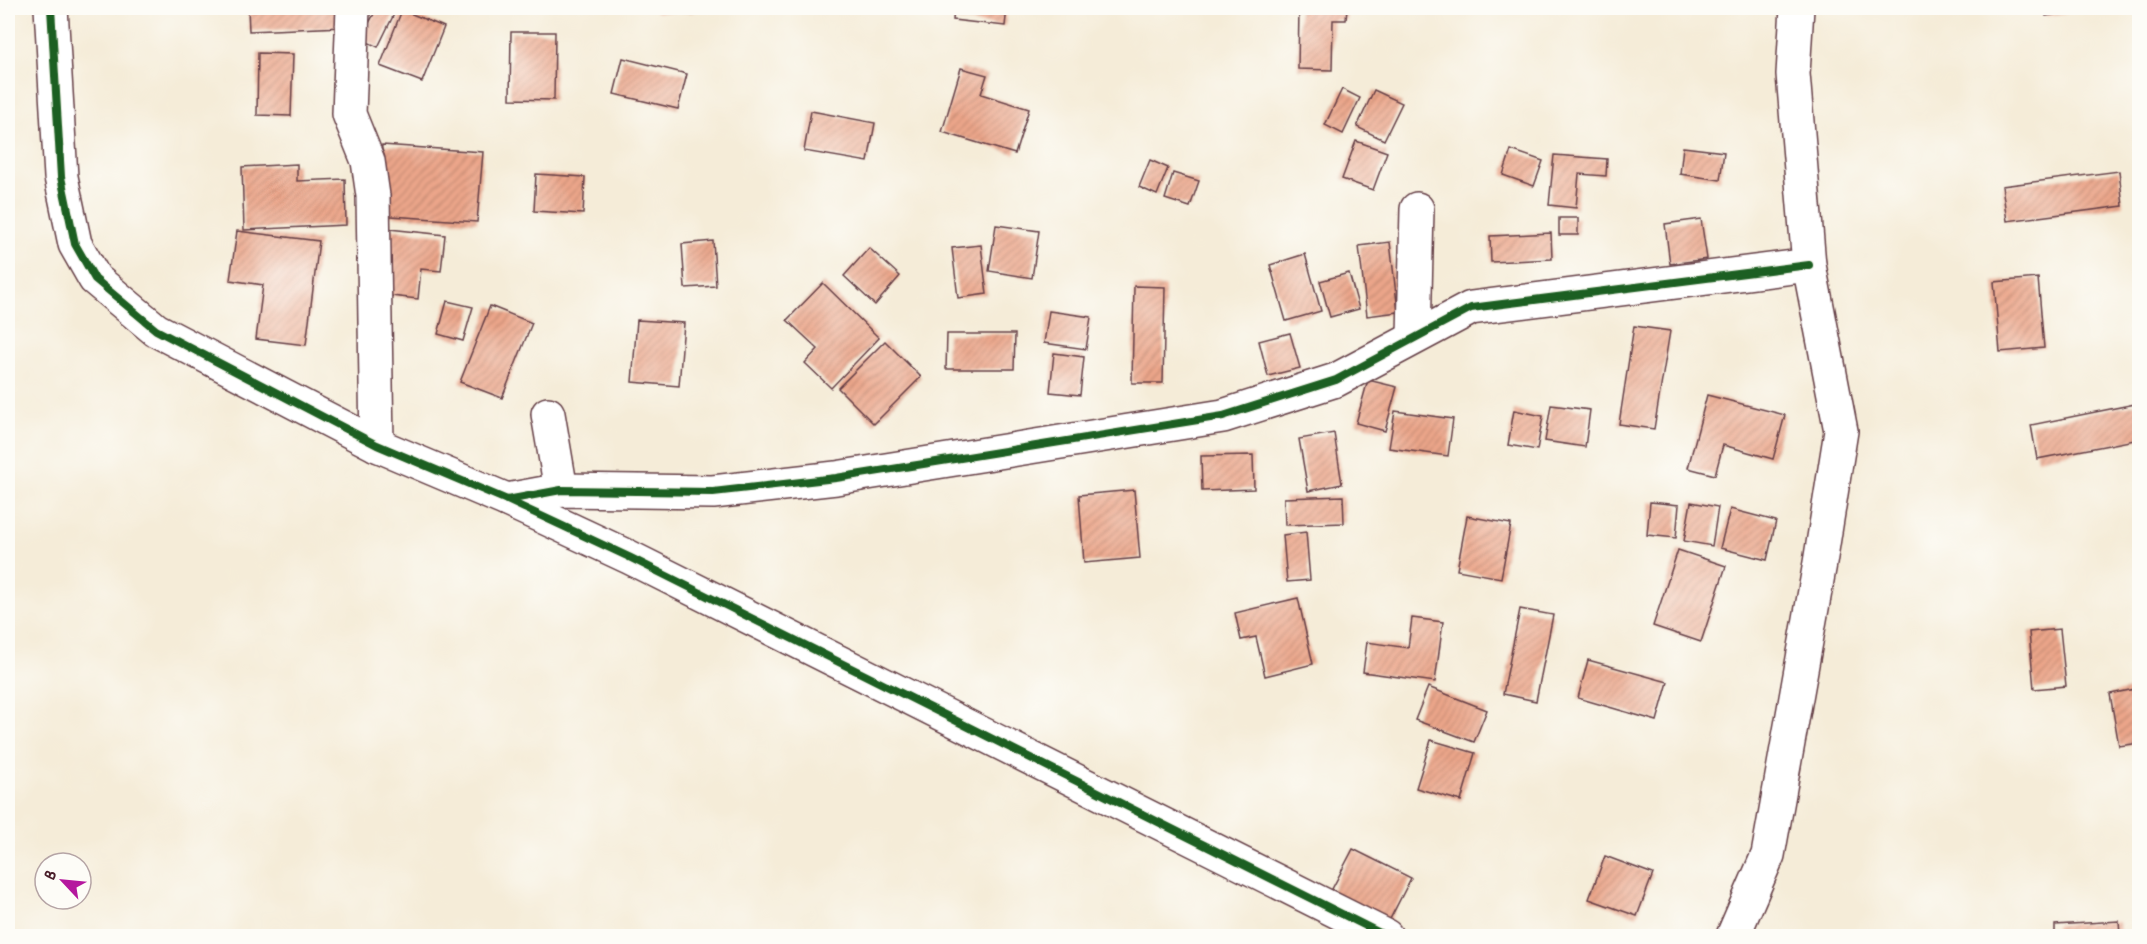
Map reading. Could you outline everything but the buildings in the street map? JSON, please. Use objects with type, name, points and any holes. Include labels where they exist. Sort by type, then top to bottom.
[{"type":"street","points":[[51,8],[61,177],[75,244],[95,279],[156,330],[377,445],[507,500],[629,557],[1386,936]]},
{"type":"street","points":[[353,8],[349,114],[368,161],[373,196],[377,445]]},
{"type":"street","points":[[1733,936],[1768,855],[1841,431],[1809,265],[1793,74],[1797,8]]},
{"type":"street","points":[[1414,337],[1417,209]]},
{"type":"street","points":[[507,500],[561,490],[713,492],[836,478],[1223,416],[1335,380],[1471,308],[1809,265]]},
{"type":"street","points":[[548,414],[561,490]]},
{"type":"cycle path","points":[[51,8],[61,177],[75,244],[95,279],[156,330],[377,445],[507,500],[629,557],[1386,936]]},
{"type":"cycle path","points":[[507,500],[561,490],[713,492],[836,478],[1223,416],[1336,380],[1471,308],[1809,265]]}]
